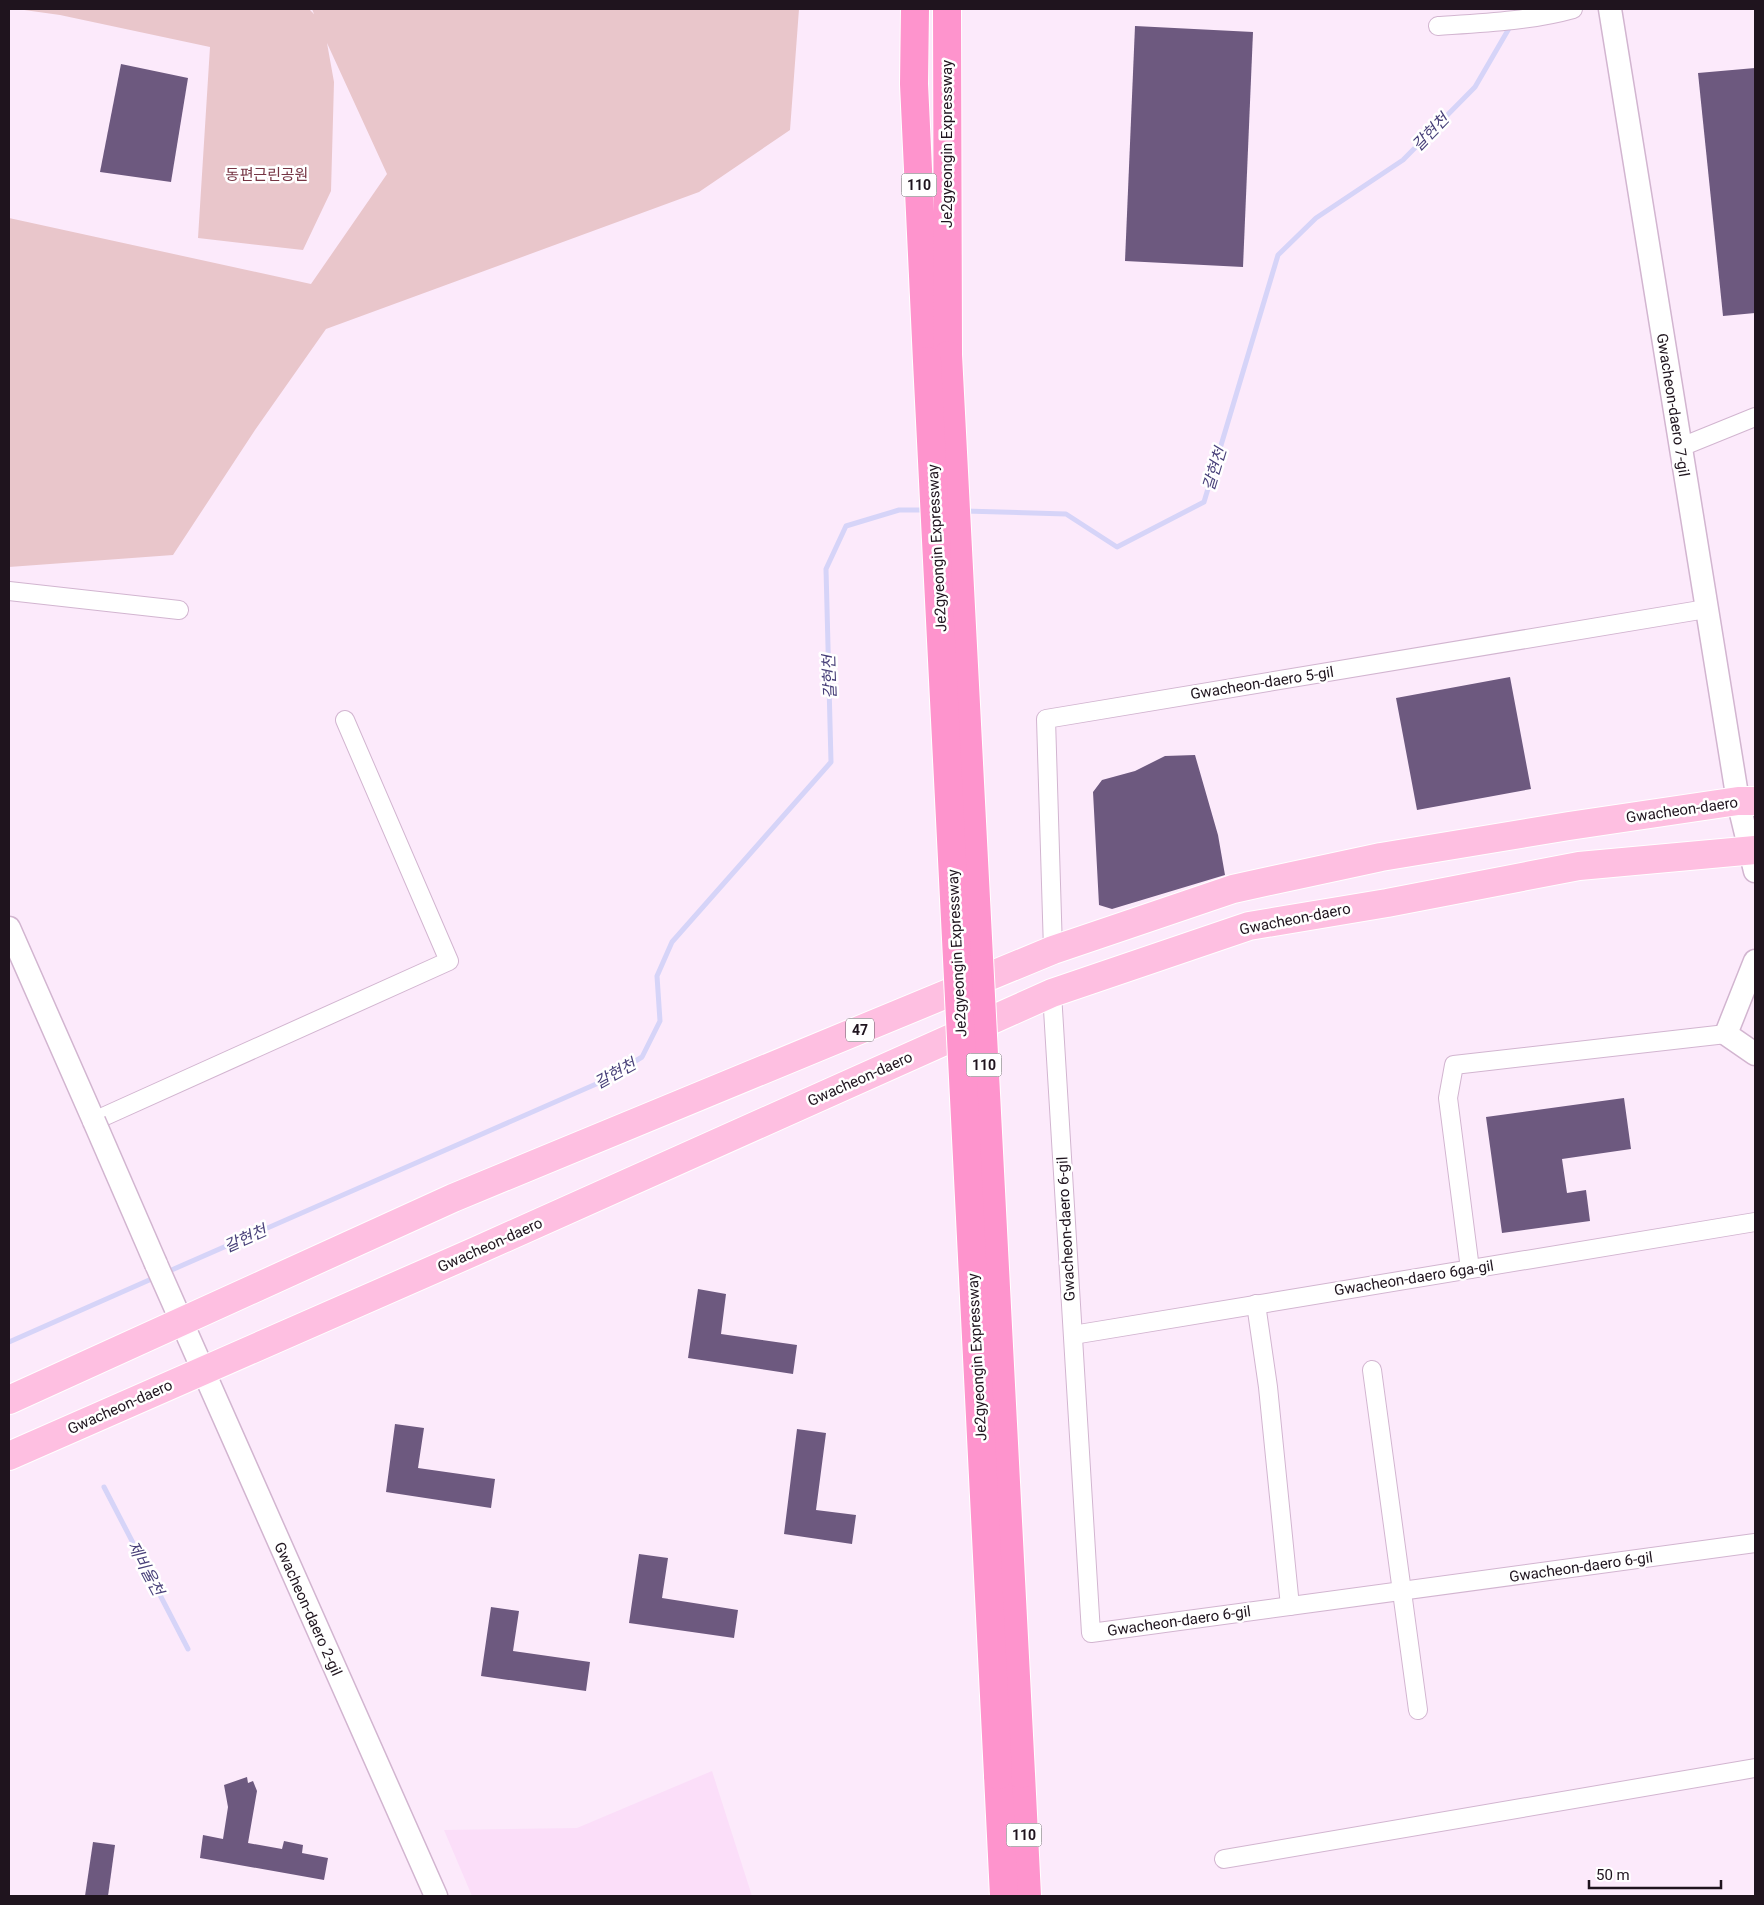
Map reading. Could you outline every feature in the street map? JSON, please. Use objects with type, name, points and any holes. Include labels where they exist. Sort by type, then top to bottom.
[{"type":"highway","name":"Je2gyeongin Expressway","points":[[915,9],[914,84],[938,358],[1010,1775],[1027,1896]]},
{"type":"highway","name":"Je2gyeongin Expressway","points":[[938,358],[947,9]]},
{"type":"highway","name":"Je2gyeongin Expressway","points":[[1004,1896],[1010,1775]]},
{"type":"main road","name":"Gwacheon-daero","points":[[9,1400],[453,1198],[1053,950],[1233,890],[1381,857],[1569,826],[1747,801]]},
{"type":"main road","name":"Gwacheon-daero","points":[[9,1456],[478,1250],[1052,993],[1249,926],[1387,903],[1578,866],[1754,857]]},
{"type":"street","points":[[1438,26],[1554,14],[1573,9]]},
{"type":"street","name":"Gwacheon-daero 7-gil","points":[[1610,9],[1706,610],[1747,801],[1754,857]]},
{"type":"street","points":[[1681,447],[1755,417]]},
{"type":"street","points":[[9,591],[179,610]]},
{"type":"street","name":"Gwacheon-daero 5-gil","points":[[1053,950],[1046,719],[1706,610]]},
{"type":"street","points":[[94,1121],[449,961],[345,720]]},
{"type":"street","name":"Gwacheon-daero 2-gil","points":[[9,928],[436,1896]]},
{"type":"street","points":[[1726,1034],[1755,961]]},
{"type":"street","name":"Gwacheon-daero 6-gil","points":[[1052,993],[1091,1633],[1755,1543]]},
{"type":"street","points":[[1470,1269],[1448,1098],[1454,1065],[1726,1034],[1755,1054]]},
{"type":"street","name":"Gwacheon-daero 6ga-gil","points":[[1073,1334],[1755,1222]]},
{"type":"street","points":[[1256,1304],[1268,1387],[1290,1606]]},
{"type":"street","points":[[1372,1370],[1418,1710]]},
{"type":"street","points":[[1224,1858],[1755,1768]]},
{"type":"shaded area","points":[[712,1771],[752,1896],[472,1896],[444,1830],[577,1828]]},
{"type":"green space","name":"동편근린공원","points":[[17,9],[309,9],[314,14],[312,9],[799,9],[790,130],[699,192],[326,329],[255,430],[173,555],[9,567],[9,218],[311,284],[387,174],[327,43],[334,82],[331,191],[303,250],[198,238],[210,47],[60,15]]},
{"type":"building","points":[[1135,26],[1253,32],[1243,267],[1125,261]]},
{"type":"building","points":[[121,64],[188,78],[171,182],[100,172]]},
{"type":"building","points":[[1755,68],[1755,313],[1723,316],[1698,73]]},
{"type":"building","points":[[1510,677],[1531,789],[1417,810],[1396,698]]},
{"type":"building","points":[[1195,755],[1218,835],[1225,875],[1112,909],[1099,905],[1093,792],[1102,780],[1135,771],[1165,756]]},
{"type":"building","points":[[1624,1098],[1631,1149],[1562,1159],[1567,1193],[1586,1190],[1590,1221],[1502,1233],[1486,1117]]},
{"type":"building","points":[[698,1289],[726,1294],[721,1334],[797,1345],[793,1374],[688,1358]]},
{"type":"building","points":[[395,1424],[424,1428],[418,1468],[495,1479],[491,1508],[386,1492]]},
{"type":"building","points":[[797,1429],[826,1433],[816,1510],[856,1515],[852,1544],[784,1534]]},
{"type":"building","points":[[639,1554],[668,1558],[662,1598],[738,1610],[734,1638],[629,1623]]},
{"type":"building","points":[[491,1607],[519,1611],[513,1651],[590,1662],[586,1691],[481,1676]]},
{"type":"building","points":[[247,1777],[248,1783],[253,1781],[257,1791],[248,1843],[282,1849],[284,1841],[303,1845],[302,1853],[328,1858],[324,1880],[200,1858],[203,1835],[223,1839],[228,1807],[224,1785]]},
{"type":"building","points":[[93,1842],[115,1845],[108,1896],[85,1896]]},
{"type":"waterway","name":"갈현천","points":[[965,511],[1066,514],[1117,547],[1204,502],[1278,255],[1316,218],[1403,160],[1475,87],[1511,25]]},
{"type":"waterway","name":"갈현천","points":[[167,1272],[603,1081],[642,1057],[660,1021],[657,976],[672,942],[831,762],[826,569],[846,526],[899,510],[927,510]]},
{"type":"waterway","name":"갈현천","points":[[9,1342],[156,1277]]},
{"type":"waterway","name":"제비울천","points":[[104,1487],[188,1649]]}]
